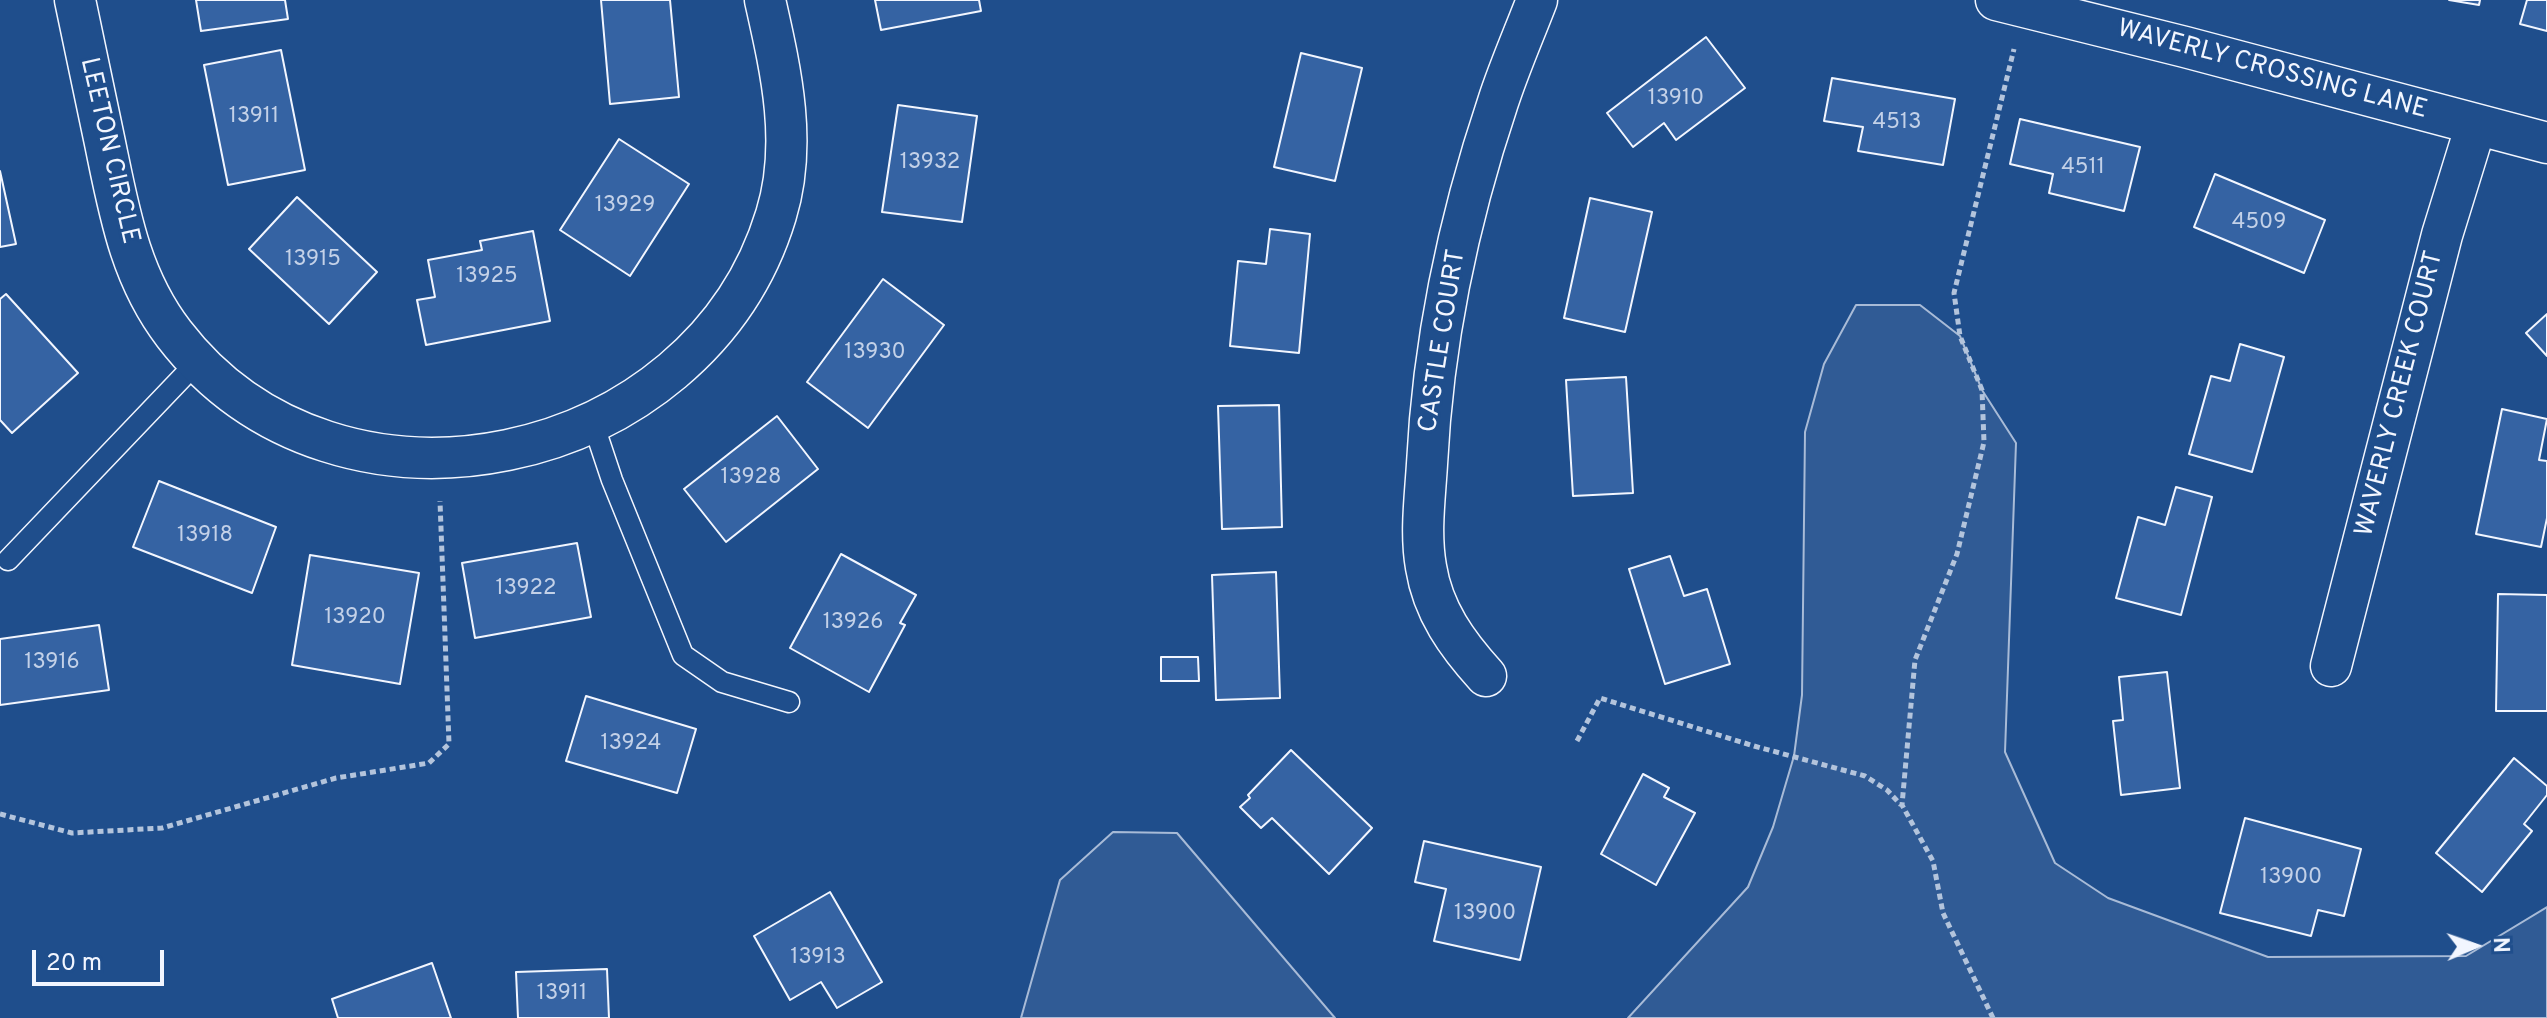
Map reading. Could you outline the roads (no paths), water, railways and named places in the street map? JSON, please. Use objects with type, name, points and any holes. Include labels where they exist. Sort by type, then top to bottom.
[{"type":"street","name":"LEETON CIRCLE","points":[[75,0],[123,232],[146,291],[174,334],[223,385],[253,407],[302,433],[357,450],[413,457],[488,453],[545,442],[593,423],[649,391],[694,353],[733,307],[755,271],[777,214],[787,150],[784,87],[765,0]]},
{"type":"street","name":"CASTLE COURT","points":[[1486,676],[1458,645],[1437,607],[1426,567],[1423,533],[1428,429],[1443,319],[1467,209],[1498,102],[1537,0]]},
{"type":"street","name":"WAVERLY CROSSING LANE","points":[[1996,0],[2067,9],[2185,47],[2547,143]]},
{"type":"street","name":"WAVERLY CREEK COURT","points":[[2331,666],[2442,235],[2476,125]]},
{"type":"lane","points":[[8,560],[199,360]]},
{"type":"lane","points":[[593,423],[612,480],[683,655],[722,682],[789,702]]}]
